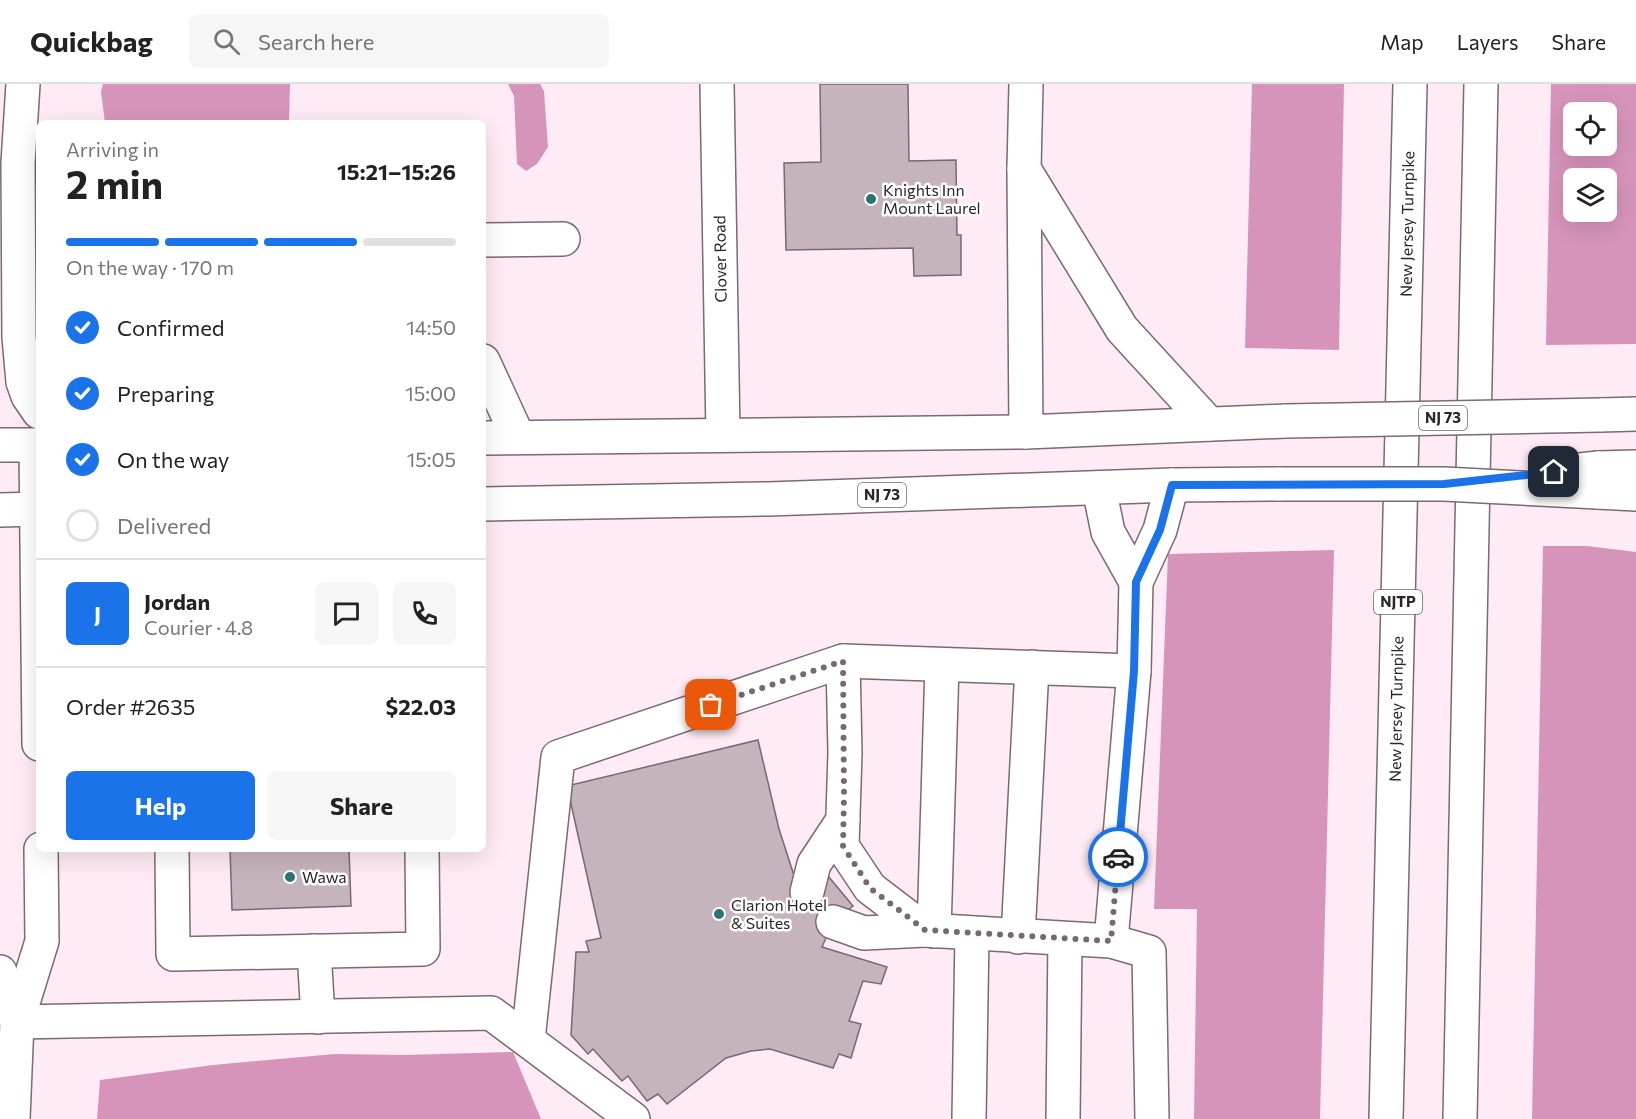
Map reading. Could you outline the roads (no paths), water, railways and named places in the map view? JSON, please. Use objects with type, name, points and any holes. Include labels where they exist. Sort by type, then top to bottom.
[{"type":"main road","points":[[23,84],[18,163],[19,337],[23,382],[28,396],[36,408]]},
{"type":"main road","name":"Clover Road","points":[[717,84],[723,434]]},
{"type":"main road","points":[[1026,84],[1024,169],[1026,432]]},
{"type":"main road","name":"New Jersey Turnpike","points":[[1386,1119],[1410,84]]},
{"type":"main road","points":[[1460,1119],[1481,84]]},
{"type":"main road","points":[[1024,169],[1122,329],[1209,424]]},
{"type":"main road","points":[[486,240],[563,239]]},
{"type":"main road","points":[[486,368],[518,437]]},
{"type":"main road","name":"NJ 73","points":[[486,438],[1026,432],[1286,421],[1636,414]]},
{"type":"main road","points":[[0,446],[36,445]]},
{"type":"main road","name":"NJ 73","points":[[486,504],[768,499],[1172,485],[1444,484],[1598,480],[1636,467]]},
{"type":"main road","points":[[1598,480],[1636,494]]},
{"type":"main road","points":[[1111,941],[1134,671],[1136,582],[1160,530],[1172,485]]},
{"type":"main road","points":[[1099,488],[1108,532],[1136,582]]},
{"type":"main road","points":[[0,510],[36,509]]},
{"type":"main road","points":[[528,1040],[558,756],[843,661],[1134,671]]},
{"type":"main road","points":[[843,661],[843,846],[870,888],[929,931]]},
{"type":"main road","points":[[929,931],[942,664]]},
{"type":"main road","points":[[1018,936],[1032,667]]},
{"type":"main road","points":[[807,892],[814,864],[843,820]]},
{"type":"main road","points":[[13,1119],[17,1022],[42,941],[41,852]]},
{"type":"main road","points":[[172,852],[173,954],[423,949],[422,852]]},
{"type":"main road","points":[[833,922],[864,933],[929,931],[1111,941],[1149,952],[1152,1119]]},
{"type":"main road","points":[[969,1119],[972,934]]},
{"type":"main road","points":[[1064,1119],[1065,939]]},
{"type":"main road","points":[[314,951],[318,1017]]},
{"type":"main road","points":[[0,972],[17,1022]]},
{"type":"main road","points":[[17,1022],[491,1013],[633,1119]]},
{"type":"place","name":"Knights Inn Mount Laurel","points":[[871,199]]},
{"type":"place","name":"Wawa","points":[[290,877]]},
{"type":"place","name":"Clarion Hotel & Suites","points":[[719,914]]}]
